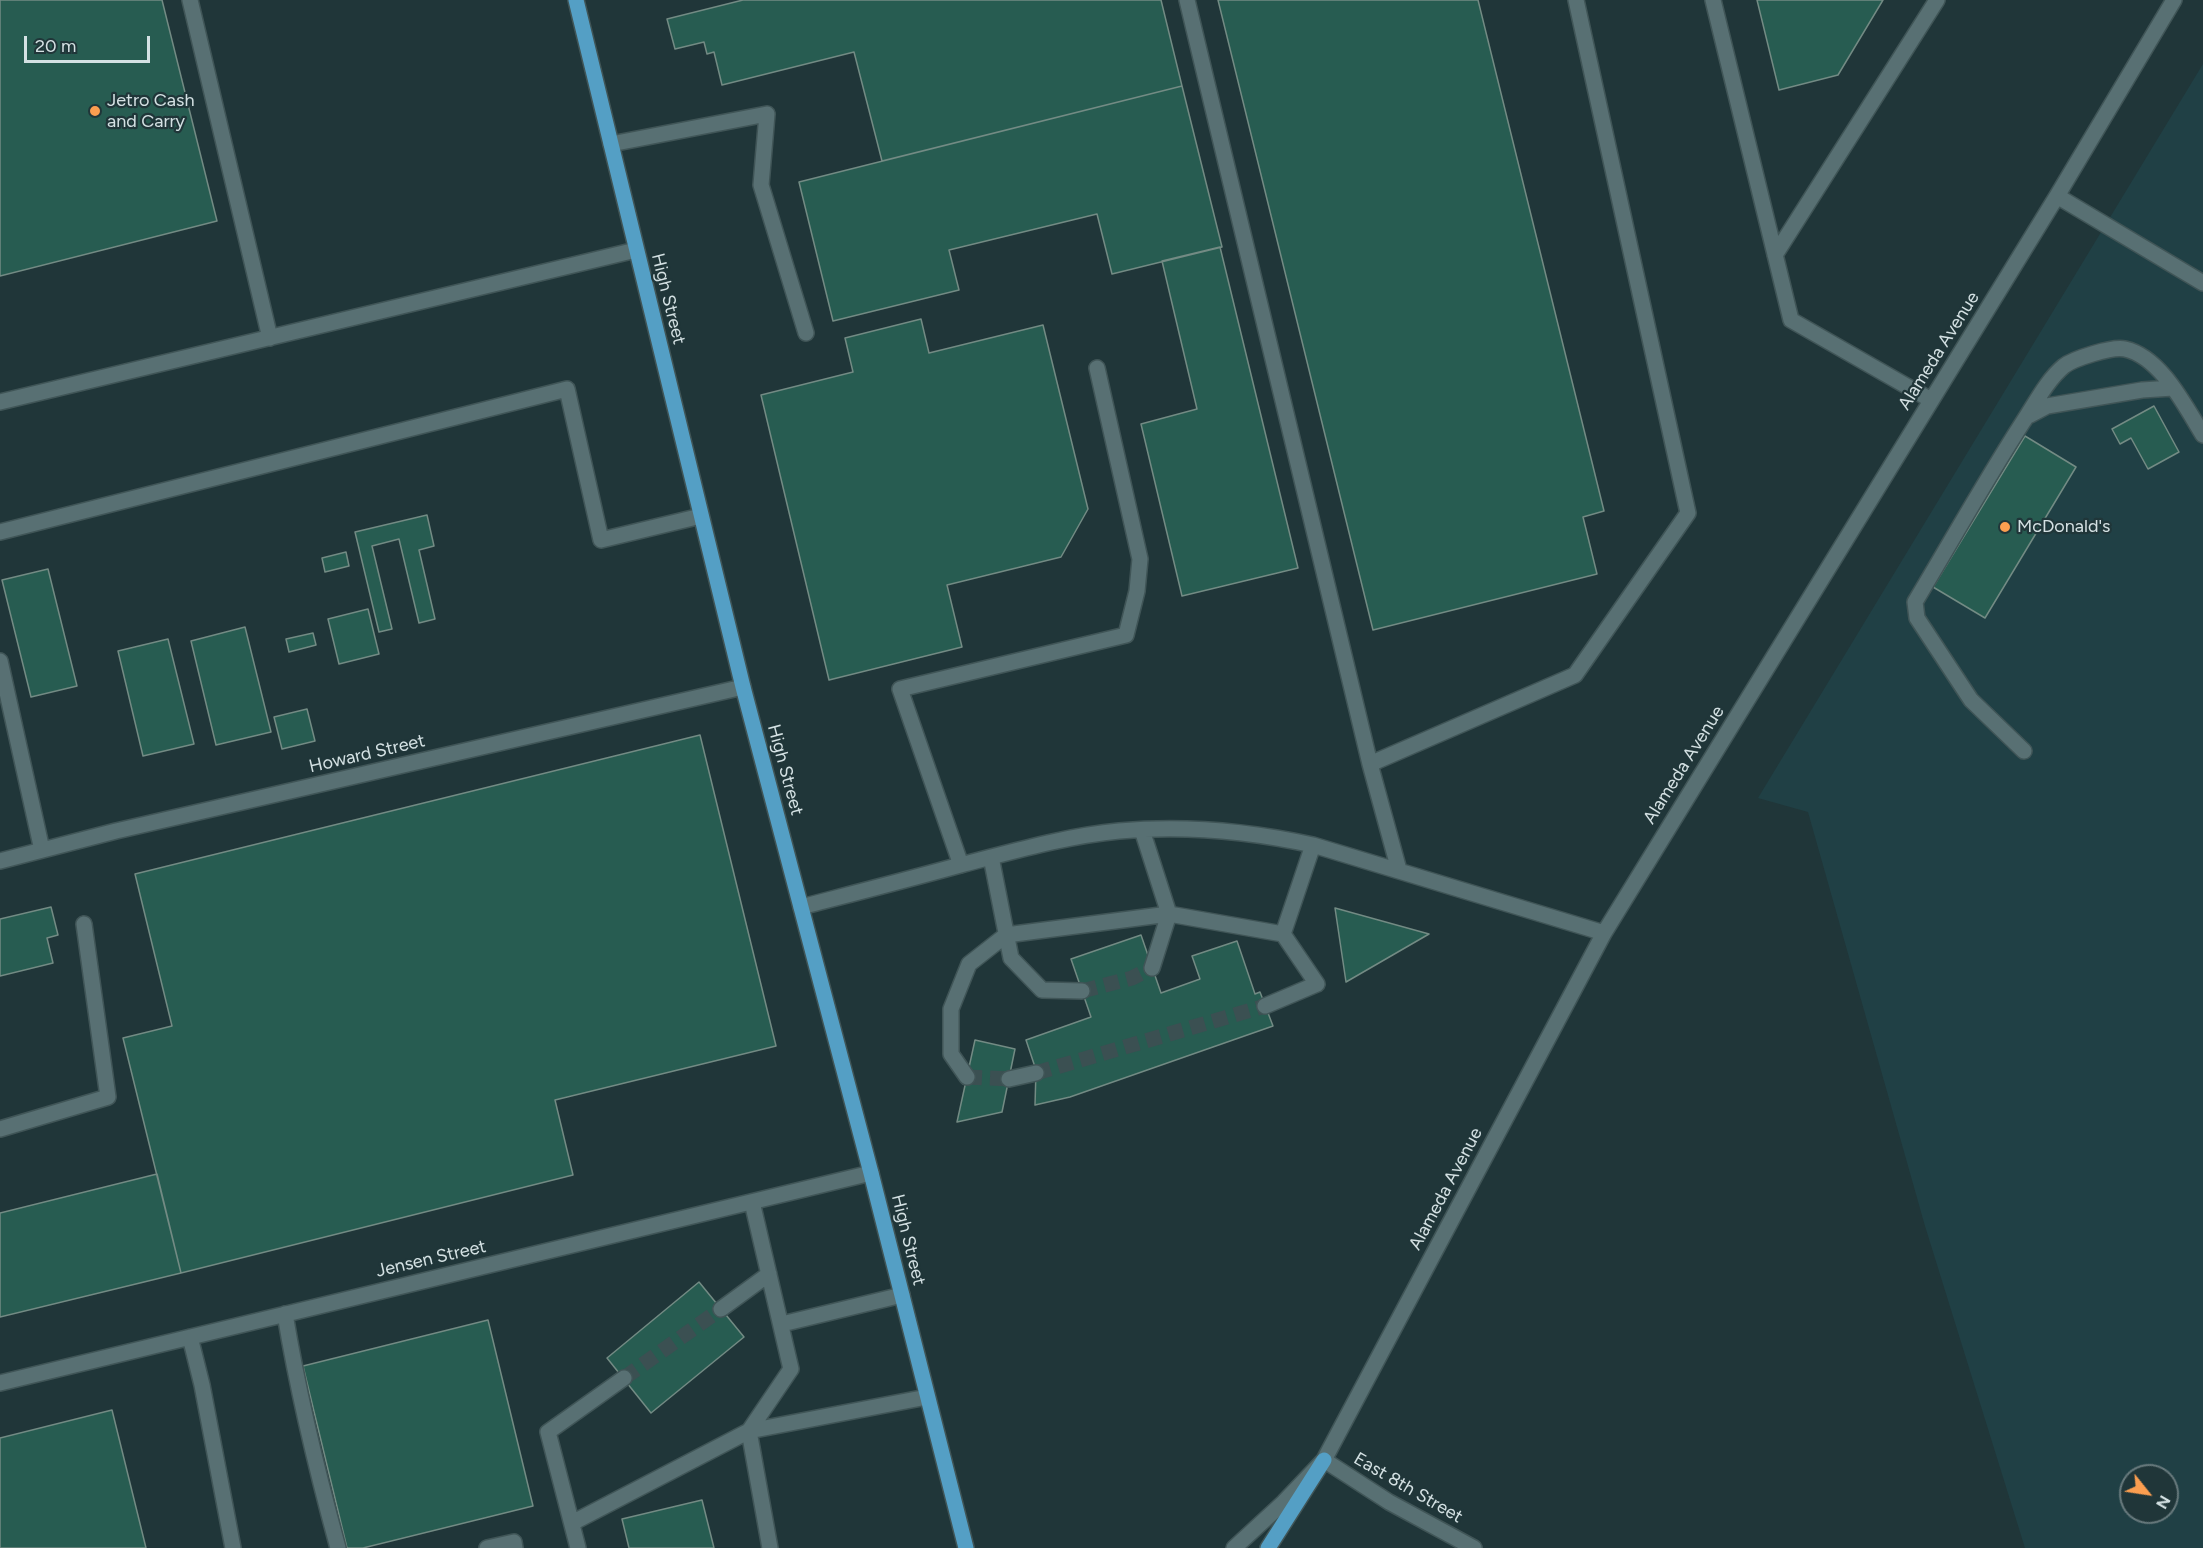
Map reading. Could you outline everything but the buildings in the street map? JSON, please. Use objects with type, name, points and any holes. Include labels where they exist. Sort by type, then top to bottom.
[{"type":"main road","name":"High Street","points":[[576,0],[743,687],[871,1173],[966,1548]]},
{"type":"main road","points":[[1269,1548],[1324,1460]]},
{"type":"street","points":[[190,0],[270,338]]},
{"type":"street","points":[[1187,0],[1370,764],[1399,870]]},
{"type":"street","points":[[1370,764],[1575,675],[1688,513],[1576,0]]},
{"type":"street","points":[[1713,0],[1791,320],[1931,400]]},
{"type":"street","points":[[1775,255],[1937,0]]},
{"type":"street","name":"Alameda Avenue","points":[[1234,1548],[1284,1502],[1324,1460],[1604,933],[2174,0]]},
{"type":"street","points":[[611,144],[767,114],[761,185],[806,333]]},
{"type":"street","points":[[2056,196],[2203,283]]},
{"type":"street","points":[[0,402],[636,250]]},
{"type":"street","points":[[2024,751],[1971,700],[1917,618],[1915,602],[1991,471],[2046,387],[2064,366],[2104,351],[2124,348],[2151,363],[2173,388],[2203,435]]},
{"type":"street","points":[[961,865],[900,689],[1126,635],[1137,591],[1140,559],[1097,368]]},
{"type":"street","points":[[2026,417],[2047,406],[2142,390],[2173,388]]},
{"type":"street","points":[[0,531],[567,389],[601,540],[701,516]]},
{"type":"street","points":[[0,661],[42,850]]},
{"type":"street","name":"Howard Street","points":[[0,861],[116,831],[743,687]]},
{"type":"street","points":[[801,907],[1051,842],[1119,831],[1172,829],[1270,836],[1313,845],[1604,933]]},
{"type":"street","points":[[1142,830],[1169,914],[1152,968]]},
{"type":"street","points":[[1283,934],[1313,845]]},
{"type":"street","points":[[991,857],[1011,958],[1042,990],[1082,991]]},
{"type":"street","points":[[967,1077],[951,1054],[951,1009],[969,963],[1006,935],[1169,914],[1283,934],[1317,984],[1265,1006]]},
{"type":"street","points":[[0,1129],[108,1097],[84,924]]},
{"type":"street","points":[[1009,1079],[1036,1073]]},
{"type":"street","name":"Jensen Street","points":[[0,1383],[871,1173]]},
{"type":"street","points":[[752,1202],[791,1369],[749,1431],[770,1548]]},
{"type":"street","points":[[721,1309],[769,1274]]},
{"type":"street","points":[[782,1324],[902,1295]]},
{"type":"street","points":[[285,1314],[319,1476],[338,1548]]},
{"type":"street","points":[[190,1337],[202,1385],[233,1548]]},
{"type":"street","points":[[578,1548],[548,1432],[624,1378]]},
{"type":"street","points":[[572,1523],[749,1431],[927,1396]]},
{"type":"street","name":"East 8th Street","points":[[1324,1460],[1389,1502],[1474,1548]]},
{"type":"street","points":[[487,1548],[514,1542],[515,1548]]},
{"type":"shaded area","points":[[2203,64],[2203,1548],[2025,1548],[1925,1226],[1808,812],[1758,798]]},
{"type":"tunnel","points":[[1082,991],[1132,978],[1152,968]]},
{"type":"tunnel","points":[[1036,1073],[1265,1006]]},
{"type":"tunnel","points":[[967,1077],[1009,1079]]},
{"type":"tunnel","points":[[624,1378],[721,1309]]},
{"type":"place","name":"Jetro Cash and Carry","points":[[95,111]]},
{"type":"place","name":"McDonald's","points":[[2005,527]]}]
